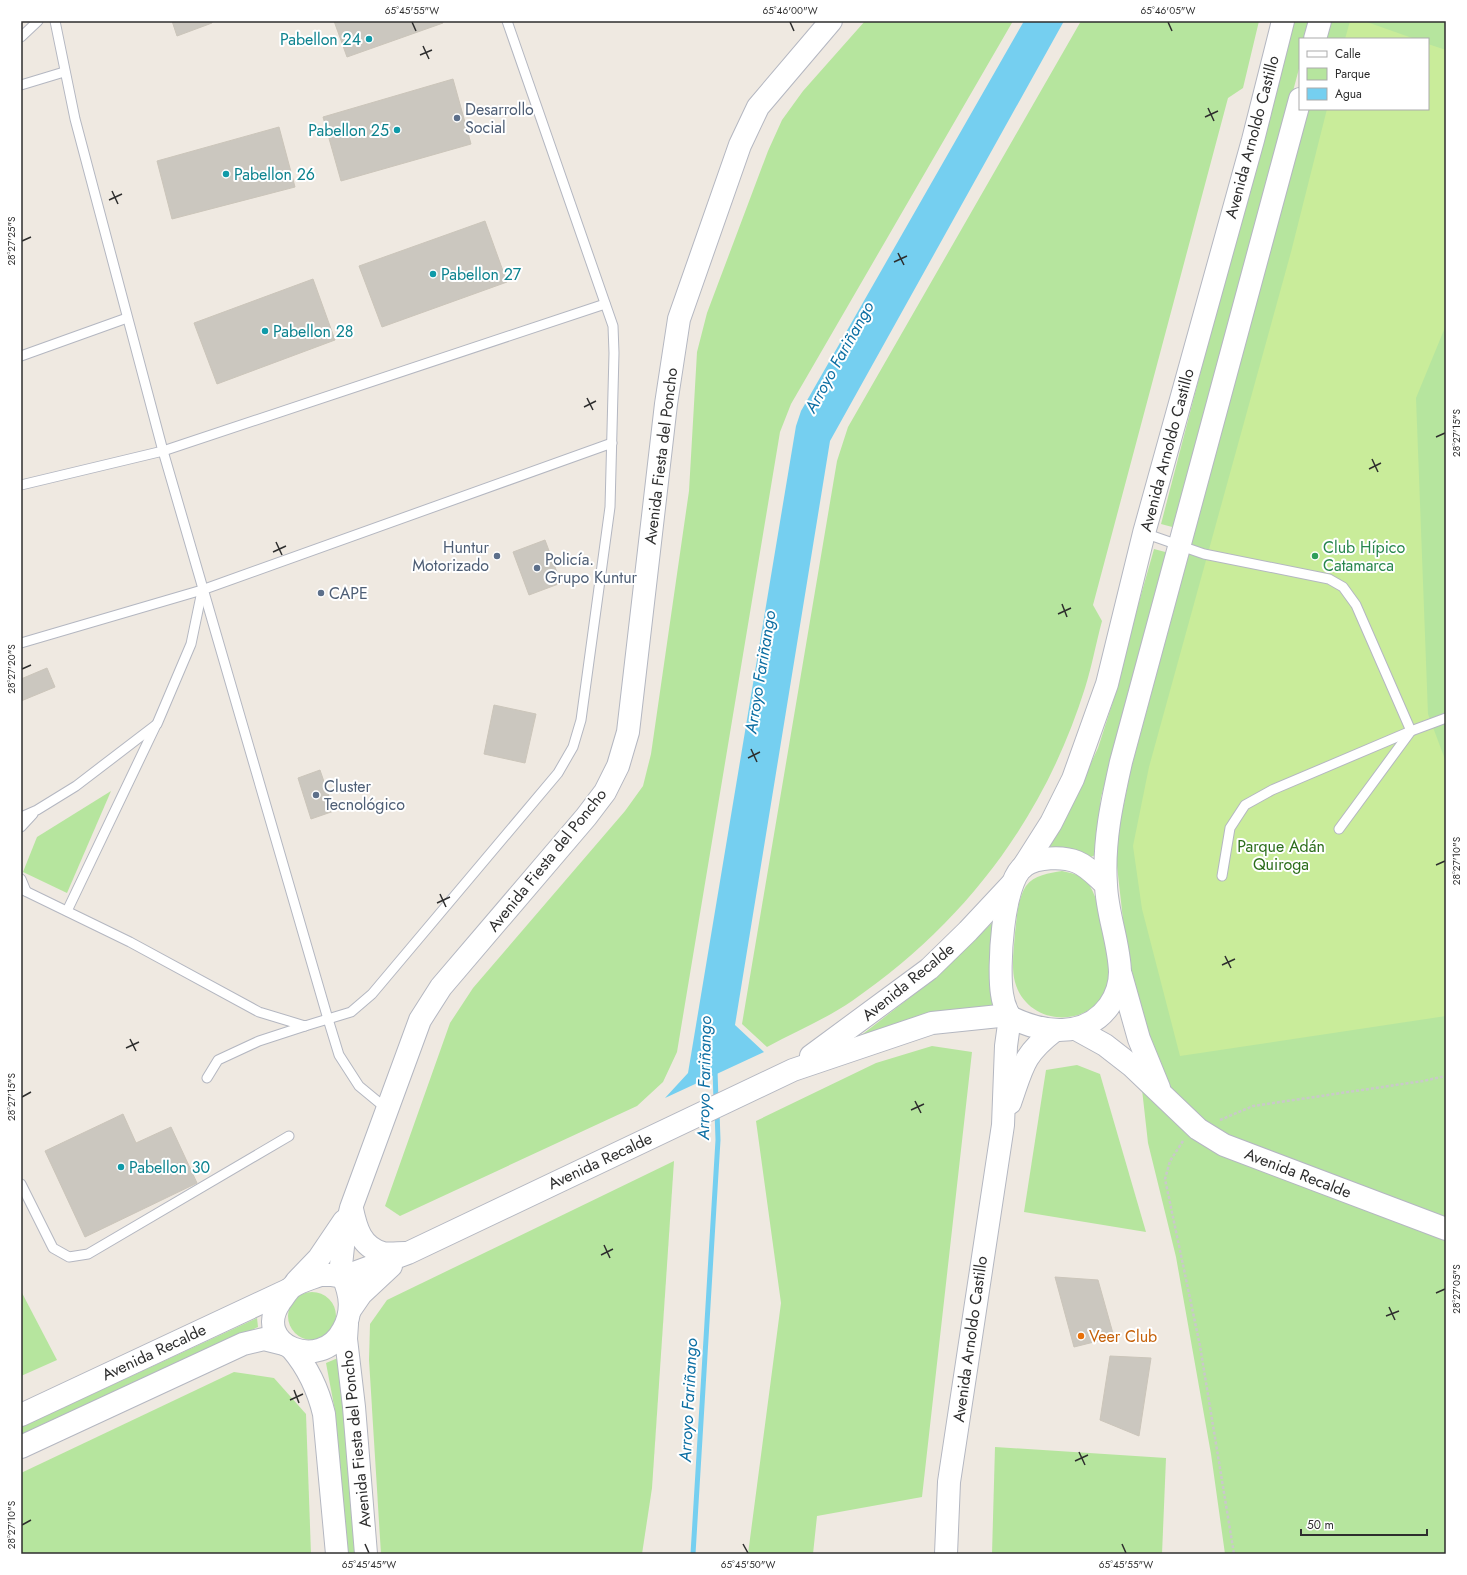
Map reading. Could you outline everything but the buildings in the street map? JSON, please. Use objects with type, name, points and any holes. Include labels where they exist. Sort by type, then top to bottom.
[{"type":"main road","name":"Avenida Fiesta del Poncho","points":[[341,1276],[344,1237],[352,1208],[420,1020],[441,987],[606,792],[618,766],[628,732],[665,412],[679,319],[740,145],[758,107],[831,21]]},
{"type":"main road","name":"Avenida Arnoldo Castillo","points":[[1018,875],[1050,823],[1073,779],[1107,684],[1144,533],[1253,140],[1283,21]]},
{"type":"main road","points":[[1316,38],[1320,21]]},
{"type":"main road","points":[[1106,886],[1106,849],[1109,815],[1121,762],[1299,103]]},
{"type":"main road","points":[[1106,886],[1093,872],[1077,862],[1059,859],[1042,860],[1018,875],[1005,916],[1000,964],[1002,994],[1010,1016],[1031,1026],[1054,1030],[1076,1029],[1093,1021],[1105,1012],[1114,999],[1120,972]]},
{"type":"main road","name":"Avenida Recalde","points":[[793,1070],[929,969],[968,931],[1018,875]]},
{"type":"main road","name":"Avenida Recalde","points":[[1106,886],[1120,972],[1139,1039],[1162,1095]]},
{"type":"main road","name":"Avenida Arnoldo Castillo","points":[[946,1554],[949,1482],[1003,1125],[1006,1046],[1010,1016]]},
{"type":"main road","name":"Avenida Recalde","points":[[341,1276],[408,1253],[793,1070],[932,1023],[969,1018],[1010,1016]]},
{"type":"main road","name":"Avenida Recalde","points":[[1076,1029],[1105,1044],[1162,1095],[1198,1130],[1224,1145],[1446,1229]]},
{"type":"main road","name":"Avenida Arnoldo Castillo","points":[[1003,1125],[1024,1063],[1029,1053],[1054,1030]]},
{"type":"main road","name":"Avenida Fiesta del Poncho","points":[[290,1288],[318,1258],[352,1208]]},
{"type":"main road","points":[[352,1208],[360,1236],[370,1246],[383,1253],[408,1253]]},
{"type":"main road","name":"Avenida Recalde","points":[[348,1317],[361,1294],[383,1271],[408,1253]]},
{"type":"main road","points":[[320,1275],[341,1276],[348,1288],[348,1317],[340,1335],[327,1347],[316,1351],[288,1347],[276,1331],[274,1313],[290,1288],[320,1275]]},
{"type":"main road","name":"Avenida Recalde","points":[[21,1415],[290,1288]]},
{"type":"main road","name":"Avenida Fiesta del Poncho","points":[[348,1317],[346,1340],[354,1407],[366,1554]]},
{"type":"main road","name":"Avenida Recalde","points":[[21,1447],[243,1344],[264,1339],[288,1347]]},
{"type":"main road","name":"Avenida Fiesta del Poncho","points":[[288,1347],[304,1363],[312,1377],[319,1393],[324,1414],[337,1554]]},
{"type":"lane","points":[[21,37],[38,21]]},
{"type":"lane","points":[[55,21],[64,72],[75,119],[163,451],[202,590],[328,1019],[340,1056],[359,1086],[388,1110]]},
{"type":"lane","points":[[207,1078],[218,1060],[259,1041],[351,1012],[372,994],[558,773],[572,746],[581,720],[610,507],[613,326],[507,21]]},
{"type":"lane","points":[[21,86],[64,72]]},
{"type":"lane","points":[[21,485],[163,451],[605,304]]},
{"type":"lane","points":[[21,356],[128,318]]},
{"type":"lane","points":[[21,642],[202,590],[612,443]]},
{"type":"lane","points":[[1144,533],[1180,544],[1204,554],[1329,579],[1343,587],[1356,605],[1411,731]]},
{"type":"lane","points":[[67,911],[157,724],[191,644],[202,590]]},
{"type":"lane","points":[[1222,876],[1230,828],[1245,805],[1272,790],[1411,731],[1446,718]]},
{"type":"lane","points":[[21,817],[37,810],[76,786],[157,724]]},
{"type":"lane","points":[[1340,829],[1411,731]]},
{"type":"lane","points":[[21,827],[37,810]]},
{"type":"lane","points":[[21,879],[24,890],[130,942],[258,1012],[305,1026]]},
{"type":"lane","points":[[21,1184],[53,1248],[69,1257],[88,1254],[289,1136]]},
{"type":"path","points":[[1234,1554],[1200,1346],[1165,1179],[1170,1161],[1182,1142],[1198,1130],[1253,1106],[1423,1082],[1446,1076]]},
{"type":"green space","points":[[865,21],[1013,21],[791,404],[780,432],[677,1052],[663,1082],[637,1106],[400,1216],[385,1206],[450,1023],[473,988],[625,811],[643,786],[651,754],[689,491],[697,352],[707,313],[768,151],[782,120],[803,91]]},
{"type":"green space","points":[[1081,21],[1259,21],[1243,88],[1228,98],[1093,605],[1102,621],[1085,688],[1068,736],[1047,781],[1023,824],[995,865],[964,903],[930,938],[892,971],[852,1001],[821,1020],[767,1047],[742,1024],[837,461],[848,427]]},
{"type":"green space","points":[[1292,21],[1311,21],[1307,38],[1299,38],[1299,69],[1176,528],[1161,524]]},
{"type":"green space","name":"Parque Adán Quiroga","points":[[1330,21],[1446,21],[1446,1554],[1225,1554],[1211,1454],[1176,1257],[1148,1143],[1115,848],[1131,769],[1273,242],[1307,110],[1429,110],[1429,38],[1325,38]]},
{"type":"green space","points":[[1350,21],[1364,21],[1412,38],[1345,38]]},
{"type":"green space","name":"Club Hípico Catamarca","points":[[1429,44],[1446,50],[1446,325],[1416,398],[1428,714],[1446,762],[1446,1016],[1180,1056],[1142,909],[1133,846],[1149,767],[1291,252],[1327,110],[1429,110]]},
{"type":"green space","points":[[1154,549],[1169,553],[1101,797],[1095,855],[1091,857],[1049,850],[1047,846],[1082,782],[1098,748],[1119,683],[1126,648]]},
{"type":"green space","points":[[111,791],[67,893],[23,872],[37,837]]},
{"type":"green space","points":[[1062,871],[1081,877],[1091,888],[1096,899],[1108,944],[1111,971],[1108,986],[1105,992],[1092,1008],[1074,1016],[1055,1017],[1037,1011],[1024,999],[1018,991],[1015,982],[1013,964],[1017,915],[1023,891],[1033,879]]},
{"type":"green space","points":[[995,920],[989,981],[993,1008],[940,1011],[909,1019],[859,1037],[935,978]]},
{"type":"green space","points":[[932,1046],[972,1052],[922,1497],[817,1516],[813,1554],[748,1554],[781,1303],[756,1121],[876,1063]]},
{"type":"green space","points":[[1077,1065],[1100,1074],[1146,1232],[1024,1212],[1046,1070]]},
{"type":"green space","points":[[674,1161],[652,1488],[642,1554],[381,1554],[369,1360],[370,1324],[387,1300]]},
{"type":"green space","points":[[21,1291],[57,1360],[21,1376]]},
{"type":"green space","points":[[307,1292],[317,1292],[326,1296],[332,1302],[335,1307],[335,1325],[326,1336],[317,1340],[307,1340],[298,1336],[292,1330],[288,1321],[288,1311],[292,1302],[298,1296]]},
{"type":"green space","points":[[257,1318],[258,1327],[21,1437],[21,1427]]},
{"type":"green space","points":[[338,1358],[345,1410],[356,1554],[346,1554],[335,1411],[326,1363]]},
{"type":"green space","points":[[234,1372],[274,1378],[306,1414],[311,1554],[21,1554],[21,1473]]},
{"type":"green space","points":[[995,1447],[1166,1458],[1162,1554],[992,1554]]},
{"type":"water","points":[[1024,21],[1064,21],[830,441],[735,1025],[764,1052],[665,1098],[688,1073],[796,426],[801,411]]},
{"type":"waterway","name":"Arroyo Fariñango","points":[[715,1070],[716,1101]]},
{"type":"waterway","name":"Arroyo Fariñango","points":[[693,1554],[718,1140],[717,1111]]},
{"type":"place","name":"Pabellon 24","points":[[369,39]]},
{"type":"place","name":"Desarrollo Social","points":[[457,118]]},
{"type":"place","name":"Pabellon 25","points":[[397,130]]},
{"type":"place","name":"Pabellon 26","points":[[226,174]]},
{"type":"place","name":"Pabellon 27","points":[[433,274]]},
{"type":"place","name":"Pabellon 28","points":[[265,331]]},
{"type":"place","name":"Huntur Motorizado","points":[[497,556]]},
{"type":"place","name":"Club Hípico Catamarca","points":[[1315,556]]},
{"type":"place","name":"Policía. Grupo Kuntur","points":[[537,568]]},
{"type":"place","name":"CAPE","points":[[321,593]]},
{"type":"place","name":"Cluster Tecnológico","points":[[316,795]]},
{"type":"place","name":"Pabellon 30","points":[[121,1167]]},
{"type":"place","name":"Veer Club","points":[[1081,1336]]}]
